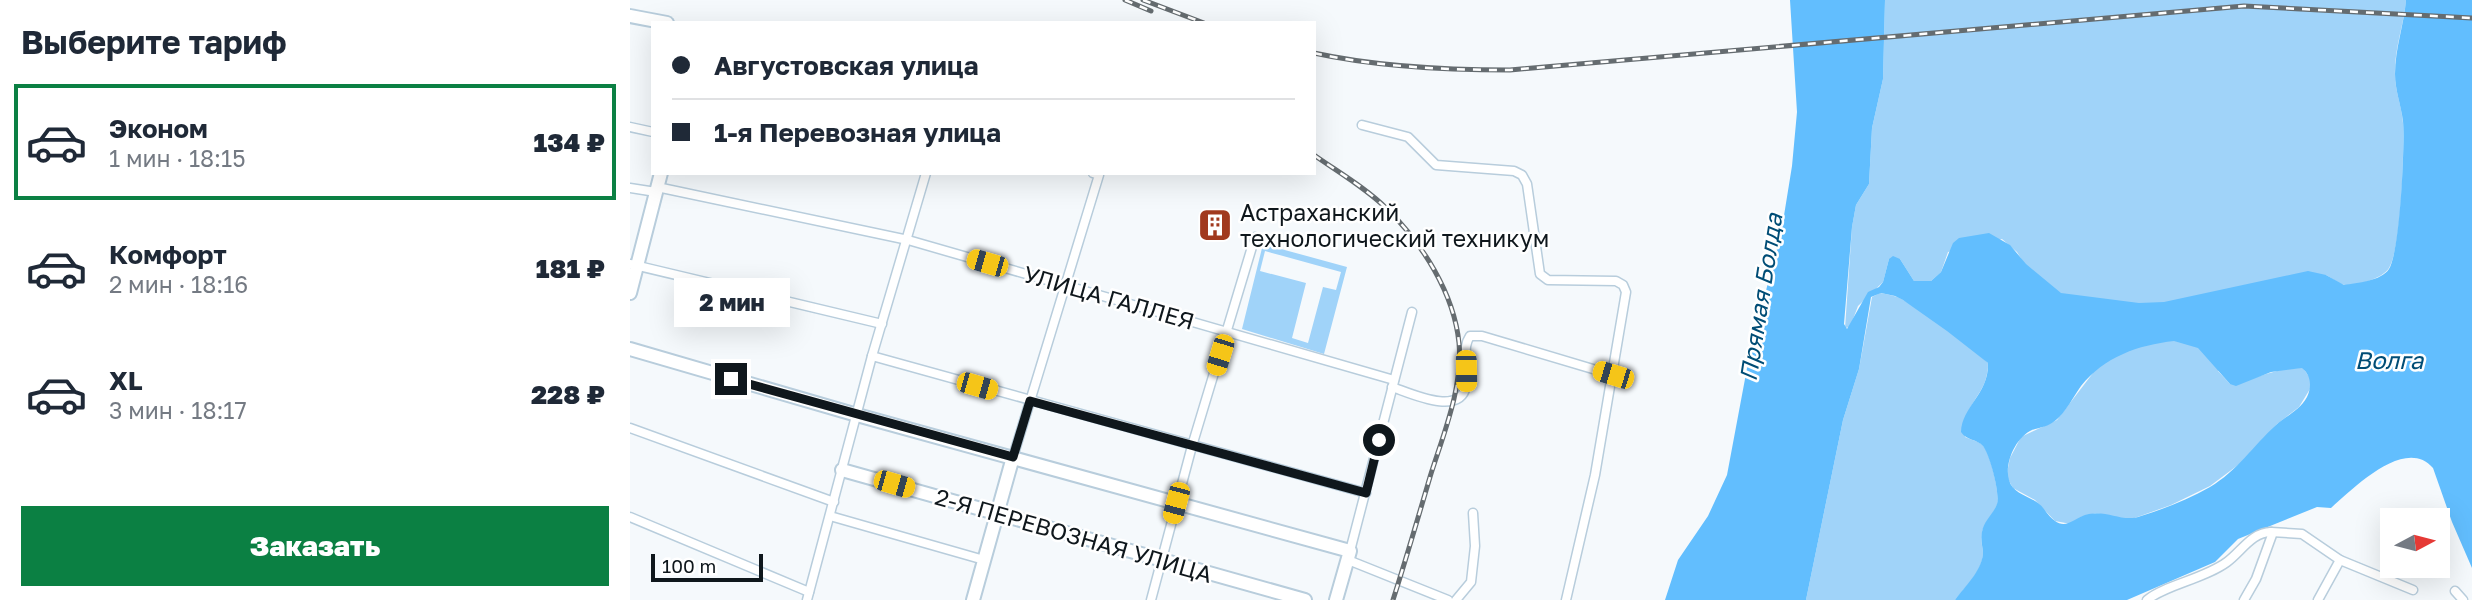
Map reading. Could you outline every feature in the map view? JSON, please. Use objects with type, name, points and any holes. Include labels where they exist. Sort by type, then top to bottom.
[{"type":"street","points":[[630,16],[656,21]]},
{"type":"street","points":[[1362,125],[1408,137],[1436,165],[1514,171],[1522,175],[1527,184],[1540,274],[1548,280],[1616,281],[1623,285],[1626,292],[1595,475],[1566,600]]},
{"type":"street","points":[[630,127],[651,132]]},
{"type":"street","points":[[630,293],[634,265],[660,175]]},
{"type":"street","points":[[630,517],[808,596],[872,356],[925,175]]},
{"type":"street","points":[[972,600],[1067,285],[1096,175]]},
{"type":"street","name":"УЛИЦА ГАЛЛЕЯ","points":[[630,188],[657,189],[908,240],[1228,332],[1393,384],[1444,404],[1454,401],[1466,386],[1465,343],[1470,336],[1482,336],[1613,375]]},
{"type":"street","points":[[1151,600],[1192,446],[1255,237]]},
{"type":"street","points":[[634,265],[882,324]]},
{"type":"street","points":[[1336,600],[1412,312]]},
{"type":"street","points":[[630,349],[1176,503],[1349,556],[1448,600]]},
{"type":"street","points":[[872,356],[1366,493]]},
{"type":"street","points":[[630,428],[834,502]]},
{"type":"street","name":"2-Я ПЕРЕВОЗНАЯ УЛИЦА","points":[[842,470],[1305,600]]},
{"type":"street","points":[[1456,600],[1471,582],[1475,546],[1473,513]]},
{"type":"street","points":[[830,516],[984,560]]},
{"type":"street","points":[[2244,600],[2256,579],[2272,533]]},
{"type":"street","points":[[2147,600],[2211,572],[2255,537],[2272,533],[2302,534],[2340,560],[2413,590]]},
{"type":"street","points":[[2318,600],[2340,560]]},
{"type":"street","points":[[2455,591],[2463,600]]},
{"type":"shaded area","points":[[1885,0],[2406,0],[2395,65],[2403,123],[2401,197],[2397,240],[2389,268],[2376,278],[2350,285],[2326,275],[2218,371],[2230,384],[2293,368],[2303,368],[2310,378],[2310,389],[2299,407],[2277,424],[2242,462],[2210,486],[2171,505],[2129,520],[2096,513],[2081,517],[2071,524],[2055,521],[2035,500],[2013,488],[2008,479],[2008,468],[2021,437],[2057,420],[2093,373],[2017,252],[2002,239],[1948,252],[1941,272],[1931,281],[1914,281],[1900,259],[1889,259],[1883,282],[1858,306],[1850,327],[1845,328],[1852,227],[1856,205],[1869,184],[1872,128],[1883,79]]},
{"type":"shaded area","points":[[1263,244],[1347,267],[1324,354],[1242,329]],"holes":[[[1265,251],[1341,272],[1336,290],[1323,287],[1308,343],[1292,338],[1306,283],[1260,271]]]},
{"type":"shaded area","points":[[1880,293],[1897,297],[1916,308],[1988,363],[1983,385],[1966,418],[1965,437],[1980,443],[1987,452],[1998,500],[1983,529],[1980,567],[1955,600],[1806,600],[1843,420],[1859,369],[1872,297]]},
{"type":"water","name":"Волга","points":[[1790,0],[1885,0],[1883,79],[1872,128],[1869,184],[1856,205],[1852,227],[1844,324],[1847,329],[1868,292],[1883,282],[1889,259],[1893,256],[1900,259],[1914,281],[1931,281],[1941,272],[1953,243],[1959,238],[1989,233],[2010,245],[2026,264],[2061,293],[2139,303],[2164,302],[2308,271],[2326,275],[2344,285],[2375,279],[2389,269],[2393,259],[2401,198],[2403,121],[2395,80],[2395,64],[2406,0],[2472,0],[2472,568],[2433,468],[2422,460],[2408,458],[2380,468],[2331,508],[2317,507],[2238,539],[2215,562],[2127,600],[1955,600],[1982,561],[1983,528],[1998,499],[1986,451],[1981,444],[1961,432],[1962,423],[1984,383],[1988,363],[1903,300],[1881,293],[1871,297],[1859,369],[1843,420],[1806,600],[1665,600],[1678,560],[1708,516],[1727,475],[1751,347],[1781,234],[1797,112]],"holes":[[[2174,341],[2198,348],[2230,384],[2236,386],[2271,372],[2302,368],[2310,381],[2309,393],[2301,406],[2276,425],[2220,481],[2185,500],[2134,518],[2096,513],[2062,524],[2011,485],[2008,466],[2021,438],[2059,417],[2090,376],[2123,354]]]},
{"type":"railway","points":[[1125,0],[1151,11]]},
{"type":"railway","points":[[1143,0],[1199,21]]},
{"type":"railway","points":[[1316,53],[1412,67],[1510,70],[2244,6],[2472,18]]},
{"type":"railway","points":[[1316,156],[1370,194],[1400,222],[1434,270],[1451,306],[1456,324],[1459,360],[1455,394],[1393,600]]},
{"type":"place","name":"Астраханский технологический техникум","points":[[1215,225]]},
{"type":"route","points":[[731,379],[1013,457],[1030,401],[1366,493],[1379,440]]},
{"type":"water label","name":"Прямая Болда","points":[[1760,297]]}]
